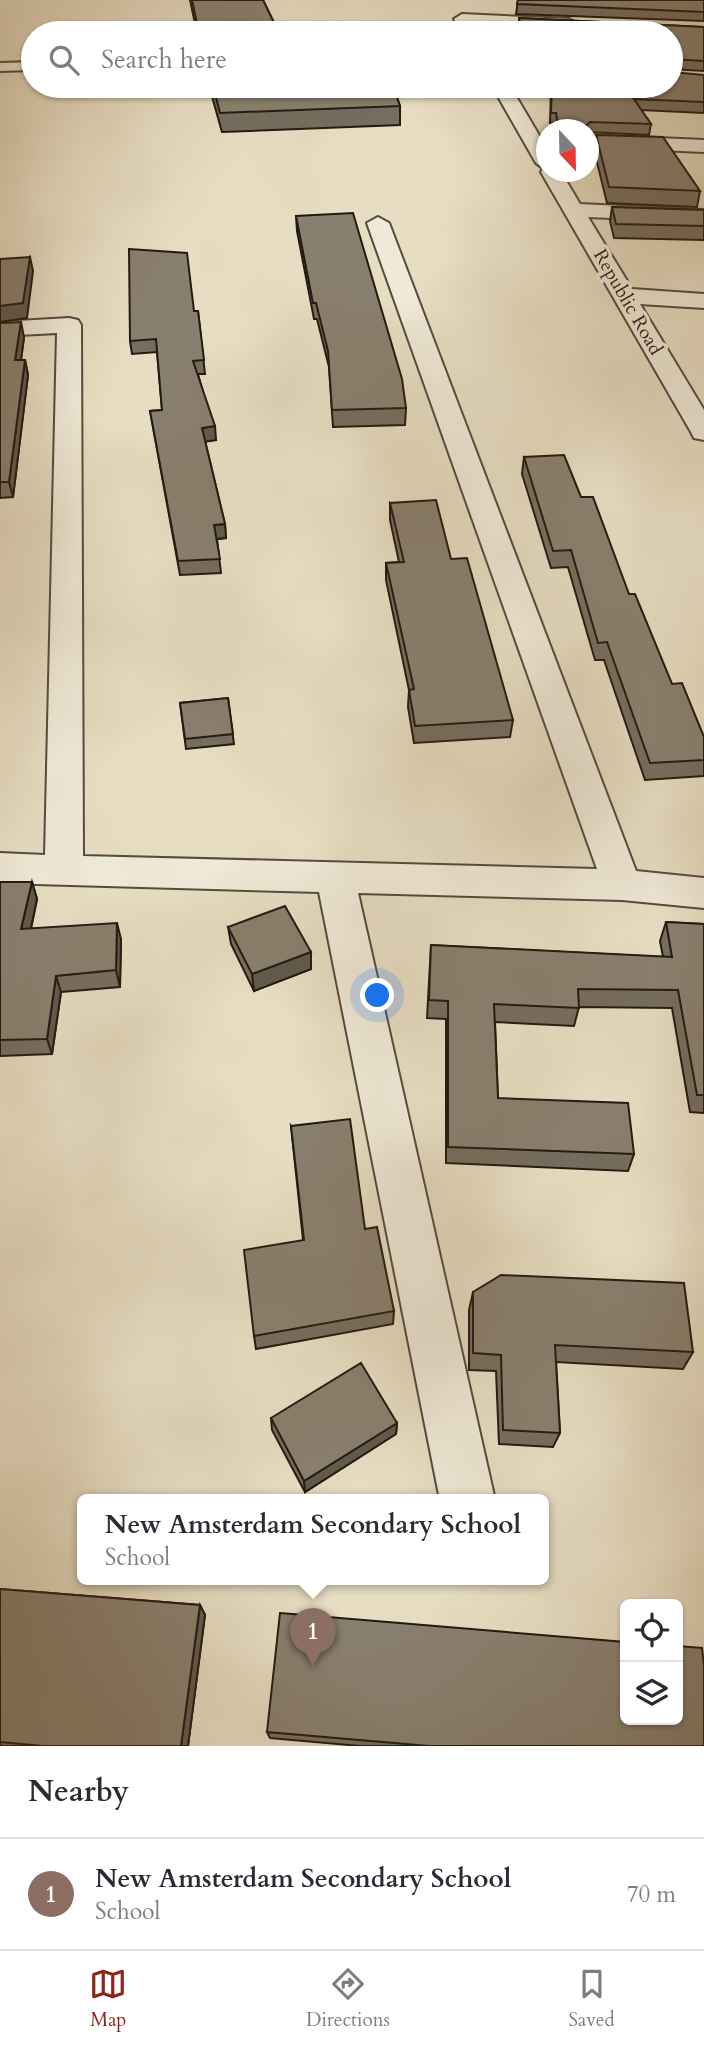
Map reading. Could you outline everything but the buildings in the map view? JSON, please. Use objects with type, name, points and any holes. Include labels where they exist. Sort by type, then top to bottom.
[{"type":"street","points":[[451,0],[463,21]]},
{"type":"street","points":[[510,98],[536,135]]},
{"type":"street","points":[[599,141],[704,146]]},
{"type":"street","name":"Republic Road","points":[[557,182],[704,432]]},
{"type":"street","points":[[574,210],[704,216]]},
{"type":"street","points":[[378,223],[622,885]]},
{"type":"street","points":[[625,296],[704,301]]},
{"type":"street","points":[[0,329],[69,325],[64,871]]},
{"type":"street","points":[[0,868],[622,885],[704,893]]},
{"type":"street","points":[[336,879],[467,1494]]},
{"type":"lane","points":[[0,68],[21,67]]},
{"type":"place","name":"New Amsterdam Secondary School","points":[[313,1666]]}]
